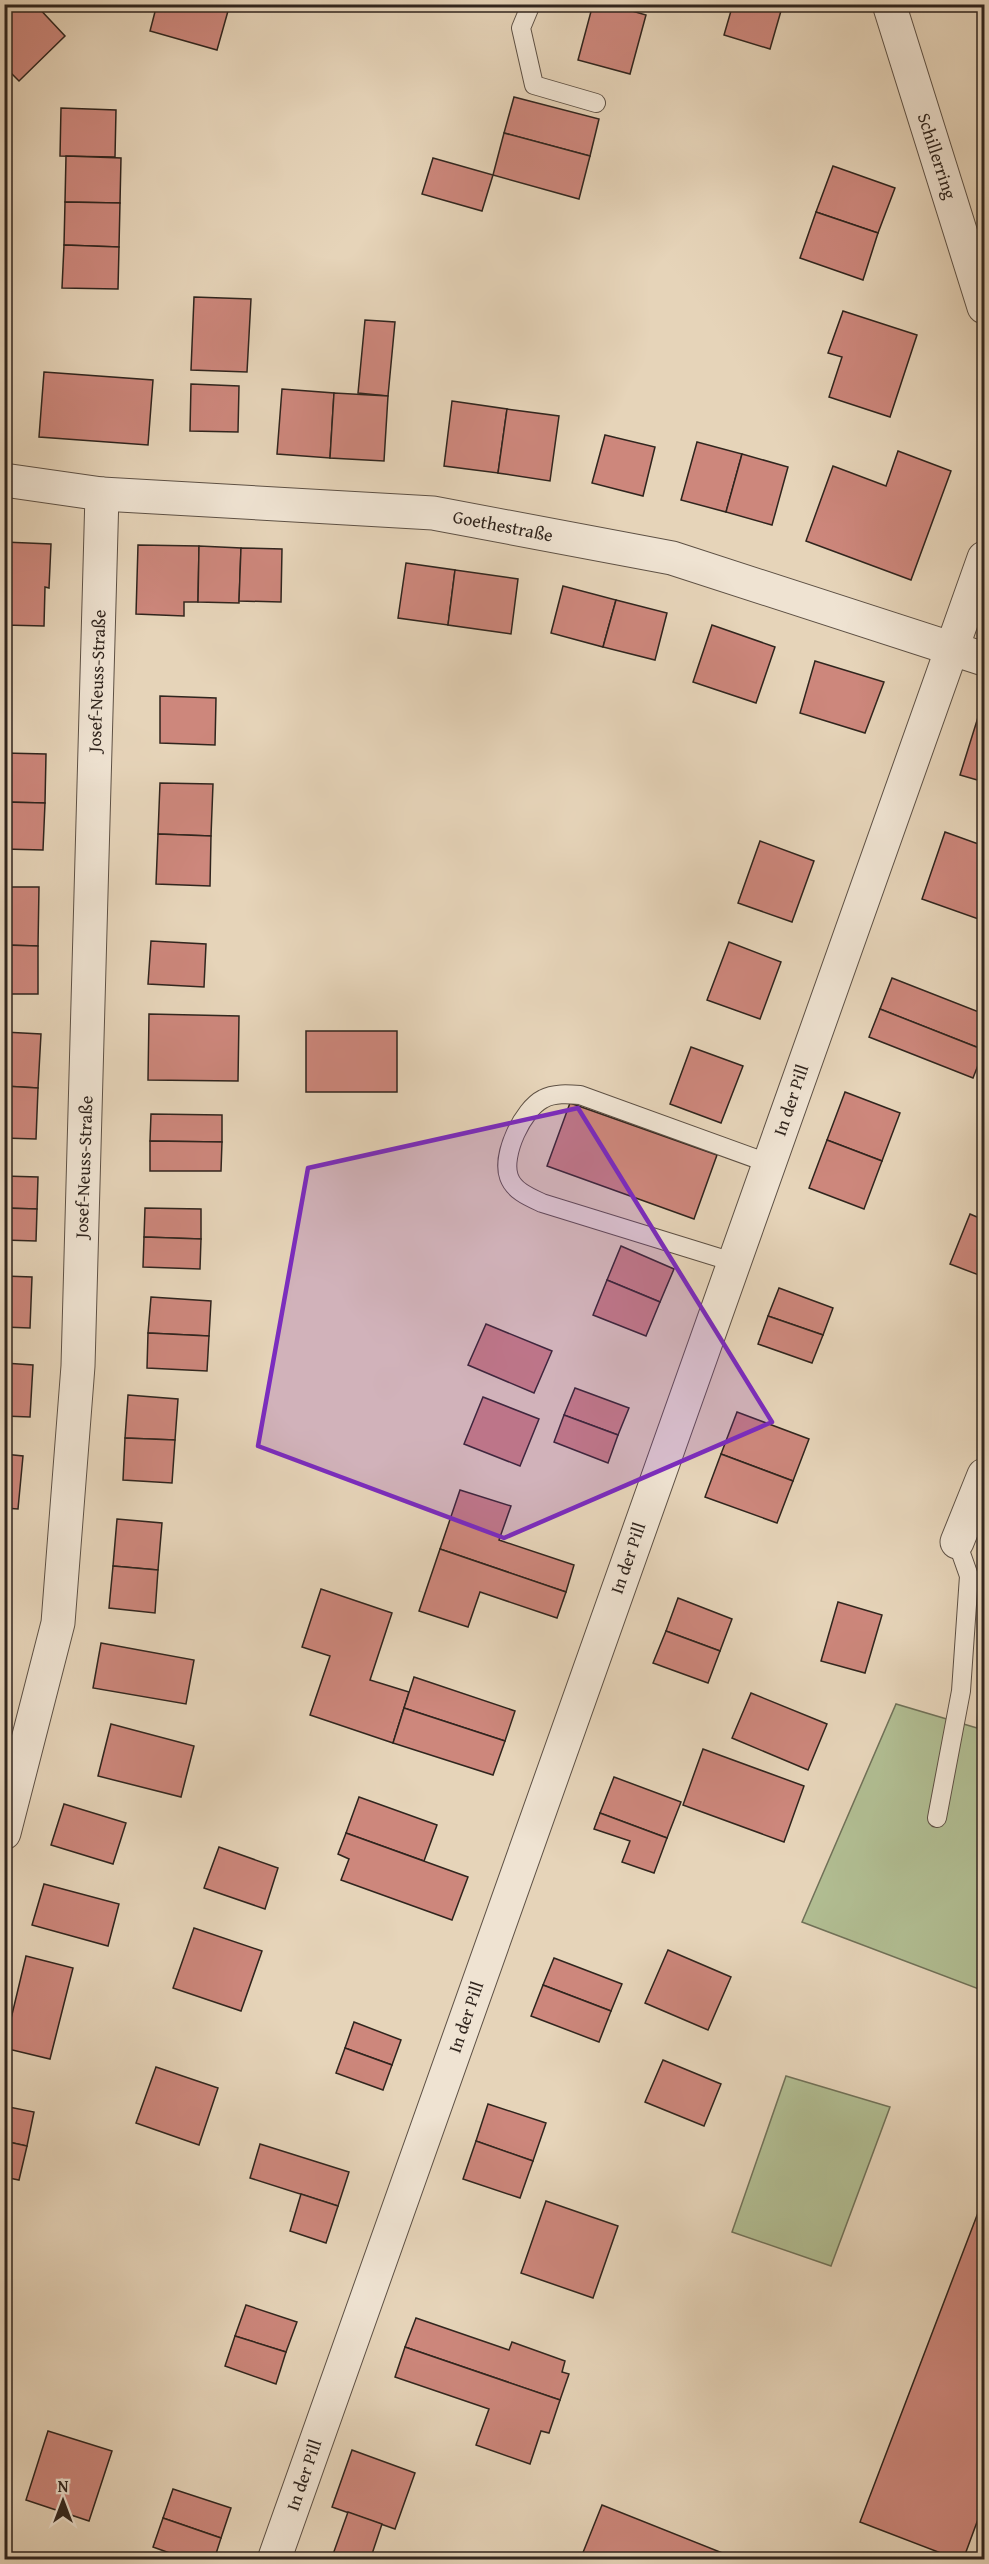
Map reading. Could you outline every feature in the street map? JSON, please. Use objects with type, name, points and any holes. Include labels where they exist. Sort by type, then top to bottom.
[{"type":"street","name":"Schillerring","points":[[889,4],[984,307]]},
{"type":"street","name":"Goethestraße","points":[[4,480],[102,494],[433,513],[672,558],[984,659]]},
{"type":"street","name":"Josef-Neuss-Straße","points":[[4,1833],[58,1623],[78,1366],[102,494]]},
{"type":"street","name":"In der Pill","points":[[274,2559],[984,558]]},
{"type":"street","points":[[957,1542],[984,1475]]},
{"type":"lane","points":[[531,4],[521,28],[534,85],[596,103]]},
{"type":"lane","points":[[733,1262],[542,1203],[520,1192],[509,1178],[507,1160],[520,1122],[542,1099],[562,1094],[580,1095],[768,1163]]},
{"type":"lane","points":[[937,1818],[962,1680],[969,1576],[957,1542]]},
{"type":"highlighted area","points":[[578,1108],[772,1422],[504,1538],[258,1446],[308,1168]]},
{"type":"green space","points":[[984,1659],[984,1991],[802,1922],[896,1704],[977,1728],[980,1660]]},
{"type":"green space","points":[[786,2076],[890,2107],[831,2266],[732,2232]]},
{"type":"building","points":[[4,4],[35,4],[65,36],[19,81],[4,66]]},
{"type":"building","points":[[157,4],[230,4],[217,50],[150,31]]},
{"type":"building","points":[[593,4],[608,4],[646,15],[630,74],[578,60]]},
{"type":"building","points":[[733,4],[783,4],[770,49],[724,35]]},
{"type":"building","points":[[514,97],[599,119],[590,156],[504,133]]},
{"type":"building","points":[[61,108],[116,110],[115,157],[60,156]]},
{"type":"building","points":[[504,133],[590,156],[579,199],[493,175]]},
{"type":"building","points":[[66,156],[121,158],[120,203],[65,202]]},
{"type":"building","points":[[433,158],[493,175],[482,211],[422,194]]},
{"type":"building","points":[[833,166],[895,188],[878,233],[816,212]]},
{"type":"building","points":[[65,202],[120,203],[119,247],[64,245]]},
{"type":"building","points":[[816,212],[878,233],[863,280],[800,258]]},
{"type":"building","points":[[64,245],[119,247],[118,289],[62,288]]},
{"type":"building","points":[[194,297],[251,299],[247,372],[191,370]]},
{"type":"building","points":[[843,311],[917,335],[890,417],[829,397],[842,357],[828,353]]},
{"type":"building","points":[[365,320],[395,322],[388,396],[358,393]]},
{"type":"building","points":[[44,372],[153,380],[148,445],[39,437]]},
{"type":"building","points":[[191,384],[239,386],[238,432],[190,431]]},
{"type":"building","points":[[282,389],[334,393],[330,458],[277,454]]},
{"type":"building","points":[[334,393],[388,396],[384,461],[330,458]]},
{"type":"building","points":[[452,401],[507,409],[498,473],[444,466]]},
{"type":"building","points":[[507,409],[559,416],[550,481],[498,473]]},
{"type":"building","points":[[605,435],[655,447],[643,496],[592,483]]},
{"type":"building","points":[[697,442],[742,454],[726,512],[681,500]]},
{"type":"building","points":[[898,451],[951,471],[911,580],[806,541],[833,466],[886,486]]},
{"type":"building","points":[[742,454],[788,467],[772,525],[726,512]]},
{"type":"building","points":[[4,542],[51,544],[49,588],[45,587],[44,626],[4,625]]},
{"type":"building","points":[[138,545],[199,546],[198,602],[184,602],[184,616],[136,614]]},
{"type":"building","points":[[199,546],[241,548],[239,603],[198,602]]},
{"type":"building","points":[[241,548],[282,549],[281,602],[239,601]]},
{"type":"building","points":[[406,563],[455,570],[448,625],[398,618]]},
{"type":"building","points":[[455,570],[518,579],[511,634],[448,625]]},
{"type":"building","points":[[563,586],[616,600],[603,647],[551,633]]},
{"type":"building","points":[[616,600],[667,613],[655,660],[603,647]]},
{"type":"building","points":[[712,625],[775,647],[756,703],[693,682]]},
{"type":"building","points":[[815,661],[884,682],[865,733],[800,713]]},
{"type":"building","points":[[160,696],[216,698],[215,745],[160,743]]},
{"type":"building","points":[[979,714],[984,716],[984,782],[960,775]]},
{"type":"building","points":[[4,753],[46,754],[45,803],[4,802]]},
{"type":"building","points":[[160,783],[213,784],[211,836],[158,834]]},
{"type":"building","points":[[4,802],[45,803],[43,850],[4,849]]},
{"type":"building","points":[[945,832],[984,846],[984,921],[922,899]]},
{"type":"building","points":[[158,834],[211,836],[210,886],[156,884]]},
{"type":"building","points":[[760,841],[814,861],[792,922],[738,903]]},
{"type":"building","points":[[4,887],[39,887],[38,946],[4,945]]},
{"type":"building","points":[[151,941],[206,944],[204,987],[148,984]]},
{"type":"building","points":[[729,942],[781,962],[760,1019],[707,1000]]},
{"type":"building","points":[[4,945],[38,946],[38,994],[4,994]]},
{"type":"building","points":[[892,978],[984,1014],[984,1050],[880,1009]]},
{"type":"building","points":[[880,1009],[984,1050],[973,1078],[869,1037]]},
{"type":"building","points":[[149,1014],[239,1016],[238,1081],[148,1080]]},
{"type":"building","points":[[306,1031],[397,1031],[397,1092],[306,1092]]},
{"type":"building","points":[[4,1032],[41,1034],[38,1088],[4,1086]]},
{"type":"building","points":[[691,1047],[743,1066],[721,1123],[670,1104]]},
{"type":"building","points":[[4,1086],[38,1088],[36,1139],[4,1138]]},
{"type":"building","points":[[845,1092],[900,1113],[882,1161],[827,1140]]},
{"type":"building","points":[[570,1103],[717,1155],[694,1219],[547,1166]]},
{"type":"building","points":[[151,1114],[222,1115],[222,1142],[150,1141]]},
{"type":"building","points":[[827,1140],[882,1161],[864,1209],[809,1188]]},
{"type":"building","points":[[150,1141],[222,1142],[221,1171],[150,1171]]},
{"type":"building","points":[[4,1176],[38,1177],[37,1209],[4,1208]]},
{"type":"building","points":[[4,1208],[37,1209],[36,1241],[4,1240]]},
{"type":"building","points":[[145,1208],[201,1209],[201,1239],[144,1237]]},
{"type":"building","points":[[970,1214],[984,1220],[984,1277],[950,1264]]},
{"type":"building","points":[[144,1237],[201,1239],[200,1269],[143,1267]]},
{"type":"building","points":[[621,1246],[674,1269],[660,1302],[607,1280]]},
{"type":"building","points":[[4,1276],[32,1277],[30,1328],[4,1327]]},
{"type":"building","points":[[607,1280],[660,1302],[646,1336],[593,1315]]},
{"type":"building","points":[[779,1288],[833,1308],[823,1335],[768,1316]]},
{"type":"building","points":[[151,1297],[211,1301],[209,1336],[148,1333]]},
{"type":"building","points":[[768,1316],[823,1335],[812,1363],[758,1344]]},
{"type":"building","points":[[486,1324],[552,1351],[534,1393],[468,1365]]},
{"type":"building","points":[[148,1333],[209,1336],[207,1371],[147,1368]]},
{"type":"building","points":[[4,1363],[33,1365],[30,1417],[4,1416]]},
{"type":"building","points":[[575,1388],[629,1408],[618,1435],[564,1415]]},
{"type":"building","points":[[128,1395],[178,1399],[175,1440],[125,1438]]},
{"type":"building","points":[[483,1397],[539,1419],[520,1466],[464,1444]]},
{"type":"building","points":[[737,1412],[809,1439],[793,1481],[721,1454]]},
{"type":"building","points":[[564,1415],[618,1435],[608,1463],[554,1442]]},
{"type":"building","points":[[125,1438],[175,1440],[172,1483],[123,1480]]},
{"type":"building","points":[[4,1454],[23,1456],[18,1509],[4,1508]]},
{"type":"building","points":[[721,1454],[793,1481],[777,1523],[705,1497]]},
{"type":"building","points":[[460,1490],[511,1506],[499,1540],[574,1565],[566,1592],[440,1549]]},
{"type":"building","points":[[117,1519],[162,1523],[158,1570],[113,1566]]},
{"type":"building","points":[[4,1545],[9,1545],[5,1592],[4,1592]]},
{"type":"building","points":[[440,1549],[566,1592],[557,1618],[480,1592],[468,1627],[419,1611]]},
{"type":"building","points":[[113,1566],[158,1570],[155,1613],[109,1608]]},
{"type":"building","points":[[321,1589],[392,1613],[370,1680],[409,1692],[393,1743],[310,1715],[330,1656],[302,1647]]},
{"type":"building","points":[[678,1598],[732,1619],[720,1651],[666,1631]]},
{"type":"building","points":[[838,1602],[882,1615],[865,1673],[821,1661]]},
{"type":"building","points":[[666,1631],[720,1651],[708,1683],[653,1663]]},
{"type":"building","points":[[101,1643],[194,1660],[186,1704],[93,1688]]},
{"type":"building","points":[[414,1677],[515,1711],[505,1741],[404,1708]]},
{"type":"building","points":[[751,1693],[827,1724],[808,1770],[732,1738]]},
{"type":"building","points":[[404,1708],[505,1741],[493,1775],[393,1743]]},
{"type":"building","points":[[111,1724],[194,1746],[181,1797],[98,1776]]},
{"type":"building","points":[[703,1749],[804,1786],[784,1842],[683,1805]]},
{"type":"building","points":[[614,1777],[681,1802],[667,1838],[600,1813]]},
{"type":"building","points":[[359,1797],[437,1825],[424,1861],[346,1833]]},
{"type":"building","points":[[64,1804],[126,1823],[113,1864],[51,1845]]},
{"type":"building","points":[[600,1813],[667,1838],[654,1873],[622,1862],[630,1841],[594,1829]]},
{"type":"building","points":[[346,1833],[468,1877],[452,1920],[341,1880],[349,1859],[338,1854]]},
{"type":"building","points":[[219,1847],[278,1868],[265,1909],[204,1888]]},
{"type":"building","points":[[44,1884],[119,1904],[108,1946],[32,1925]]},
{"type":"building","points":[[194,1928],[262,1951],[241,2011],[173,1988]]},
{"type":"building","points":[[668,1950],[731,1977],[708,2030],[645,2003]]},
{"type":"building","points":[[26,1956],[73,1968],[50,2059],[4,2048]]},
{"type":"building","points":[[554,1958],[622,1984],[611,2011],[543,1985]]},
{"type":"building","points":[[543,1985],[611,2011],[599,2042],[531,2016]]},
{"type":"building","points":[[354,2022],[401,2040],[392,2065],[345,2048]]},
{"type":"building","points":[[345,2048],[392,2065],[383,2090],[336,2073]]},
{"type":"building","points":[[663,2060],[721,2084],[704,2126],[645,2102]]},
{"type":"building","points":[[156,2067],[218,2088],[199,2145],[136,2123]]},
{"type":"building","points":[[488,2104],[546,2123],[533,2161],[476,2141]]},
{"type":"building","points":[[4,2106],[34,2112],[27,2146],[4,2141]]},
{"type":"building","points":[[4,2141],[27,2146],[19,2180],[4,2177]]},
{"type":"building","points":[[476,2141],[533,2161],[520,2198],[463,2179]]},
{"type":"building","points":[[260,2144],[349,2172],[338,2206],[250,2178]]},
{"type":"building","points":[[301,2194],[338,2206],[326,2243],[290,2231]]},
{"type":"building","points":[[984,2197],[984,2503],[963,2560],[959,2560],[860,2522]]},
{"type":"building","points":[[546,2201],[618,2226],[593,2298],[521,2273]]},
{"type":"building","points":[[246,2305],[297,2322],[286,2352],[235,2336]]},
{"type":"building","points":[[416,2318],[509,2350],[512,2342],[565,2361],[562,2372],[569,2374],[560,2400],[405,2347]]},
{"type":"building","points":[[235,2336],[286,2352],[276,2384],[225,2366]]},
{"type":"building","points":[[405,2347],[560,2400],[549,2433],[541,2431],[530,2464],[476,2445],[489,2409],[395,2377]]},
{"type":"building","points":[[48,2431],[112,2451],[89,2521],[26,2500]]},
{"type":"building","points":[[352,2450],[415,2473],[395,2529],[332,2507]]},
{"type":"building","points":[[173,2489],[231,2508],[221,2538],[163,2518]]},
{"type":"building","points":[[602,2505],[740,2560],[580,2560]]},
{"type":"building","points":[[348,2512],[382,2524],[370,2560],[331,2560]]},
{"type":"building","points":[[163,2518],[221,2538],[214,2560],[189,2560],[153,2547]]}]
